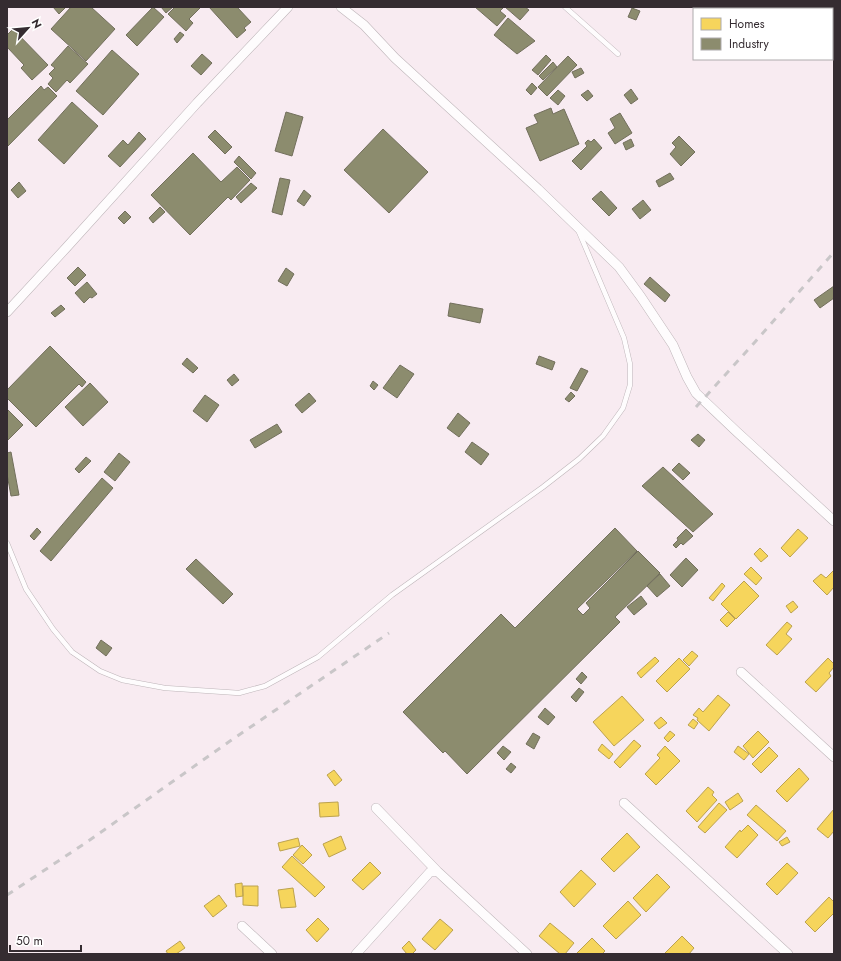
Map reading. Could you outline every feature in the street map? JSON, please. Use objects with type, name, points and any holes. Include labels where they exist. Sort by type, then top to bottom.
[{"type":"street","points":[[9,307],[66,248],[191,109],[288,7]]},
{"type":"street","points":[[341,7],[364,25],[396,58],[576,224],[619,267],[673,345],[687,377],[696,392],[834,521]]},
{"type":"street","points":[[741,672],[834,757]]},
{"type":"street","points":[[624,802],[788,954]]},
{"type":"street","points":[[376,808],[437,871],[527,954]]},
{"type":"street","points":[[356,954],[430,872],[437,871]]},
{"type":"street","points":[[242,926],[272,954]]},
{"type":"lane","points":[[564,7],[618,54]]},
{"type":"lane","points":[[7,543],[26,589],[53,629],[72,652],[100,671],[122,680],[165,688],[239,693],[265,686],[318,657],[392,595],[442,561],[579,459],[603,436],[623,408],[630,385],[630,364],[624,338],[576,224]]},
{"type":"building: Homes","points":[[798,529],[808,538],[790,557],[781,548]]},
{"type":"building: Homes","points":[[760,548],[768,556],[761,562],[754,554]]},
{"type":"building: Homes","points":[[751,567],[762,578],[756,585],[744,574]]},
{"type":"building: Homes","points":[[834,570],[834,587],[827,595],[813,581],[821,574],[826,578]]},
{"type":"building: Homes","points":[[744,581],[759,596],[736,619],[721,604]]},
{"type":"building: Homes","points":[[722,583],[725,586],[713,601],[709,598]]},
{"type":"building: Homes","points":[[793,601],[798,607],[791,613],[786,606]]},
{"type":"building: Homes","points":[[728,612],[735,619],[727,627],[720,620]]},
{"type":"building: Homes","points":[[787,622],[792,626],[786,634],[792,639],[777,655],[766,645]]},
{"type":"building: Homes","points":[[692,651],[698,656],[689,666],[683,660]]},
{"type":"building: Homes","points":[[655,657],[659,661],[641,678],[637,673]]},
{"type":"building: Homes","points":[[679,658],[690,669],[667,692],[656,681]]},
{"type":"building: Homes","points":[[828,658],[834,664],[834,667],[829,673],[831,676],[816,692],[805,682]]},
{"type":"building: Homes","points":[[718,695],[730,705],[709,731],[697,720],[698,718],[693,715],[699,708],[703,712]]},
{"type":"building: Homes","points":[[622,696],[644,720],[614,746],[593,722]]},
{"type":"building: Homes","points":[[661,717],[667,723],[659,729],[654,723]]},
{"type":"building: Homes","points":[[693,719],[698,723],[694,729],[688,725]]},
{"type":"building: Homes","points":[[670,731],[675,735],[668,742],[664,738]]},
{"type":"building: Homes","points":[[758,731],[769,742],[753,758],[743,746]]},
{"type":"building: Homes","points":[[634,740],[641,746],[620,768],[614,762]]},
{"type":"building: Homes","points":[[602,744],[613,754],[609,759],[598,750]]},
{"type":"building: Homes","points":[[665,746],[680,761],[656,785],[645,774],[660,758],[657,755]]},
{"type":"building: Homes","points":[[738,746],[749,754],[744,760],[734,752]]},
{"type":"building: Homes","points":[[769,747],[778,756],[761,773],[752,764]]},
{"type":"building: Homes","points":[[799,768],[809,779],[787,802],[776,791]]},
{"type":"building: Homes","points":[[334,770],[342,780],[335,786],[327,775]]},
{"type":"building: Homes","points":[[708,787],[714,792],[712,795],[717,800],[697,822],[686,811]]},
{"type":"building: Homes","points":[[738,793],[743,801],[730,810],[725,802]]},
{"type":"building: Homes","points":[[338,802],[339,816],[320,817],[319,803]]},
{"type":"building: Homes","points":[[719,803],[727,810],[705,833],[698,827]]},
{"type":"building: Homes","points":[[756,805],[786,831],[777,841],[747,815]]},
{"type":"building: Homes","points":[[834,809],[834,831],[828,838],[817,829]]},
{"type":"building: Homes","points":[[748,825],[758,835],[737,858],[725,847],[740,830],[741,832]]},
{"type":"building: Homes","points":[[627,833],[640,847],[614,872],[601,859]]},
{"type":"building: Homes","points":[[341,836],[346,849],[329,857],[323,844]]},
{"type":"building: Homes","points":[[787,837],[790,842],[782,846],[779,842]]},
{"type":"building: Homes","points":[[298,838],[300,846],[280,851],[278,843]]},
{"type":"building: Homes","points":[[302,845],[312,855],[303,864],[293,855]]},
{"type":"building: Homes","points":[[292,856],[325,887],[315,897],[282,867]]},
{"type":"building: Homes","points":[[370,862],[381,873],[363,890],[352,880]]},
{"type":"building: Homes","points":[[787,863],[798,873],[777,895],[766,884]]},
{"type":"building: Homes","points":[[581,870],[596,884],[574,907],[560,892]]},
{"type":"building: Homes","points":[[657,874],[670,887],[646,912],[633,898]]},
{"type":"building: Homes","points":[[242,883],[243,896],[236,897],[235,884]]},
{"type":"building: Homes","points":[[243,886],[258,886],[258,906],[243,905]]},
{"type":"building: Homes","points":[[293,888],[296,907],[281,908],[278,890]]},
{"type":"building: Homes","points":[[219,895],[227,906],[213,917],[204,906]]},
{"type":"building: Homes","points":[[829,897],[834,902],[834,913],[815,932],[805,922]]},
{"type":"building: Homes","points":[[628,901],[641,915],[616,939],[603,926]]},
{"type":"building: Homes","points":[[318,918],[329,929],[317,942],[306,930]]},
{"type":"building: Homes","points":[[440,919],[453,930],[435,950],[422,939]]},
{"type":"building: Homes","points":[[550,923],[574,943],[565,954],[560,954],[539,936]]},
{"type":"building: Homes","points":[[682,936],[694,948],[689,954],[664,954]]},
{"type":"building: Homes","points":[[592,938],[605,951],[602,954],[576,954]]},
{"type":"building: Homes","points":[[180,941],[185,948],[176,954],[168,954],[166,951]]},
{"type":"building: Homes","points":[[409,941],[416,950],[412,954],[407,954],[402,948]]},
{"type":"building: Industry","points":[[53,7],[66,7],[59,14]]},
{"type":"building: Industry","points":[[71,7],[91,7],[115,29],[86,61],[51,29]]},
{"type":"building: Industry","points":[[153,7],[164,17],[137,46],[126,35]]},
{"type":"building: Industry","points":[[161,7],[173,7],[166,13]]},
{"type":"building: Industry","points":[[175,7],[201,7],[189,19],[193,23],[186,31],[168,14]]},
{"type":"building: Industry","points":[[209,7],[237,7],[251,22],[244,28],[246,30],[237,38]]},
{"type":"building: Industry","points":[[475,7],[504,7],[500,11],[506,16],[497,26]]},
{"type":"building: Industry","points":[[505,7],[525,7],[529,10],[520,20]]},
{"type":"building: Industry","points":[[632,8],[640,11],[636,20],[628,17]]},
{"type":"building: Industry","points":[[508,18],[535,41],[517,54],[494,35]]},
{"type":"building: Industry","points":[[13,29],[48,65],[32,80],[21,68],[24,65],[7,47],[7,35]]},
{"type":"building: Industry","points":[[180,32],[184,35],[177,43],[174,39]]},
{"type":"building: Industry","points":[[68,46],[88,64],[70,83],[67,80],[56,92],[48,84],[53,78],[49,74],[55,68],[51,65]]},
{"type":"building: Industry","points":[[112,50],[139,74],[103,115],[76,91]]},
{"type":"building: Industry","points":[[202,54],[212,63],[201,75],[191,66]]},
{"type":"building: Industry","points":[[546,55],[551,60],[538,75],[532,70]]},
{"type":"building: Industry","points":[[568,56],[577,65],[547,96],[538,87]]},
{"type":"building: Industry","points":[[553,62],[557,67],[543,80],[539,76]]},
{"type":"building: Industry","points":[[581,68],[584,73],[575,78],[572,72]]},
{"type":"building: Industry","points":[[532,83],[537,88],[531,95],[526,90]]},
{"type":"building: Industry","points":[[41,86],[44,90],[48,87],[57,96],[7,147],[7,120]]},
{"type":"building: Industry","points":[[631,89],[638,99],[631,104],[624,95]]},
{"type":"building: Industry","points":[[558,90],[565,96],[558,105],[550,98]]},
{"type":"building: Industry","points":[[588,90],[593,96],[587,101],[581,95]]},
{"type":"building: Industry","points":[[72,102],[98,126],[64,164],[38,140]]},
{"type":"building: Industry","points":[[551,108],[553,114],[564,109],[579,144],[540,161],[526,128],[538,123],[534,115]]},
{"type":"building: Industry","points":[[286,112],[303,117],[292,156],[275,151]]},
{"type":"building: Industry","points":[[620,113],[632,133],[615,144],[608,133],[615,128],[610,119]]},
{"type":"building: Industry","points":[[383,129],[428,172],[389,213],[344,170]]},
{"type":"building: Industry","points":[[215,130],[232,147],[225,154],[208,137]]},
{"type":"building: Industry","points":[[139,132],[146,139],[120,167],[108,156],[123,140],[128,145]]},
{"type":"building: Industry","points":[[679,136],[695,152],[681,166],[670,154],[676,147],[672,143]]},
{"type":"building: Industry","points":[[594,139],[602,148],[581,170],[572,161],[587,146],[585,143],[588,140],[591,142]]},
{"type":"building: Industry","points":[[631,139],[634,146],[626,150],[623,143]]},
{"type":"building: Industry","points":[[193,153],[221,182],[237,167],[250,180],[231,200],[228,197],[190,235],[151,195]]},
{"type":"building: Industry","points":[[239,156],[256,173],[251,179],[234,162]]},
{"type":"building: Industry","points":[[670,173],[674,179],[659,187],[656,181]]},
{"type":"building: Industry","points":[[280,178],[290,180],[282,215],[272,212]]},
{"type":"building: Industry","points":[[19,182],[26,191],[18,198],[11,190]]},
{"type":"building: Industry","points":[[251,183],[257,188],[241,203],[236,197]]},
{"type":"building: Industry","points":[[304,190],[311,196],[304,206],[297,201]]},
{"type":"building: Industry","points":[[601,191],[617,208],[609,216],[592,199]]},
{"type":"building: Industry","points":[[643,200],[651,210],[640,219],[632,209]]},
{"type":"building: Industry","points":[[160,207],[165,212],[153,223],[149,218]]},
{"type":"building: Industry","points":[[125,211],[131,217],[124,224],[118,218]]},
{"type":"building: Industry","points":[[78,267],[86,275],[75,286],[67,278]]},
{"type":"building: Industry","points":[[286,268],[294,274],[287,286],[278,281]]},
{"type":"building: Industry","points":[[650,277],[670,295],[665,302],[644,284]]},
{"type":"building: Industry","points":[[87,282],[97,294],[92,298],[90,297],[84,303],[75,293]]},
{"type":"building: Industry","points":[[834,286],[834,298],[820,308],[814,300]]},
{"type":"building: Industry","points":[[450,303],[483,309],[480,323],[448,316]]},
{"type":"building: Industry","points":[[61,305],[65,309],[55,317],[51,313]]},
{"type":"building: Industry","points":[[50,346],[86,382],[82,387],[79,384],[36,427],[7,398],[7,390]]},
{"type":"building: Industry","points":[[539,356],[555,362],[552,370],[536,364]]},
{"type":"building: Industry","points":[[187,358],[198,368],[193,373],[182,364]]},
{"type":"building: Industry","points":[[400,365],[414,374],[397,398],[383,388]]},
{"type":"building: Industry","points":[[581,368],[588,371],[577,391],[570,388]]},
{"type":"building: Industry","points":[[234,374],[239,380],[232,386],[227,380]]},
{"type":"building: Industry","points":[[373,381],[378,385],[374,390],[370,386]]},
{"type":"building: Industry","points":[[90,383],[108,402],[83,426],[65,407]]},
{"type":"building: Industry","points":[[571,392],[575,396],[569,402],[565,399]]},
{"type":"building: Industry","points":[[309,393],[316,401],[302,413],[295,405]]},
{"type":"building: Industry","points":[[205,395],[219,405],[207,422],[193,411]]},
{"type":"building: Industry","points":[[7,409],[23,425],[7,441]]},
{"type":"building: Industry","points":[[458,413],[470,423],[459,437],[447,428]]},
{"type":"building: Industry","points":[[277,424],[282,432],[255,448],[250,440]]},
{"type":"building: Industry","points":[[698,434],[705,440],[699,447],[691,440]]},
{"type":"building: Industry","points":[[472,442],[489,454],[481,465],[465,452]]},
{"type":"building: Industry","points":[[11,452],[19,495],[11,496],[7,474],[7,453]]},
{"type":"building: Industry","points":[[119,453],[130,462],[115,481],[104,472]]},
{"type":"building: Industry","points":[[86,457],[91,461],[79,473],[75,469]]},
{"type":"building: Industry","points":[[679,463],[690,473],[683,480],[672,470]]},
{"type":"building: Industry","points":[[663,467],[713,514],[693,532],[642,486]]},
{"type":"building: Industry","points":[[102,478],[113,488],[51,561],[40,551]]},
{"type":"building: Industry","points":[[37,528],[41,532],[34,540],[30,536]]},
{"type":"building: Industry","points":[[615,528],[637,551],[577,609],[583,615],[590,608],[586,603],[638,551],[660,573],[615,617],[620,622],[467,774],[445,751],[443,753],[403,712],[501,614],[515,628]]},
{"type":"building: Industry","points":[[686,529],[693,536],[683,545],[681,543],[676,548],[673,545],[678,540],[677,538]]},
{"type":"building: Industry","points":[[686,558],[698,570],[682,587],[670,575]]},
{"type":"building: Industry","points":[[196,559],[233,594],[223,604],[186,569]]},
{"type":"building: Industry","points":[[660,574],[670,586],[657,597],[647,586]]},
{"type":"building: Industry","points":[[641,596],[647,604],[634,615],[627,607]]},
{"type":"building: Industry","points":[[101,640],[112,648],[106,656],[96,648]]},
{"type":"building: Industry","points":[[582,672],[587,677],[581,684],[576,679]]},
{"type":"building: Industry","points":[[579,688],[584,692],[576,702],[571,697]]},
{"type":"building: Industry","points":[[545,708],[555,717],[548,725],[538,717]]},
{"type":"building: Industry","points":[[533,733],[540,737],[534,749],[526,744]]},
{"type":"building: Industry","points":[[503,746],[511,752],[504,760],[497,753]]},
{"type":"building: Industry","points":[[511,763],[516,767],[511,773],[506,769]]},
{"type":"railway","points":[[696,407],[834,252]]},
{"type":"railway","points":[[7,895],[87,842],[230,741],[389,633]]}]
